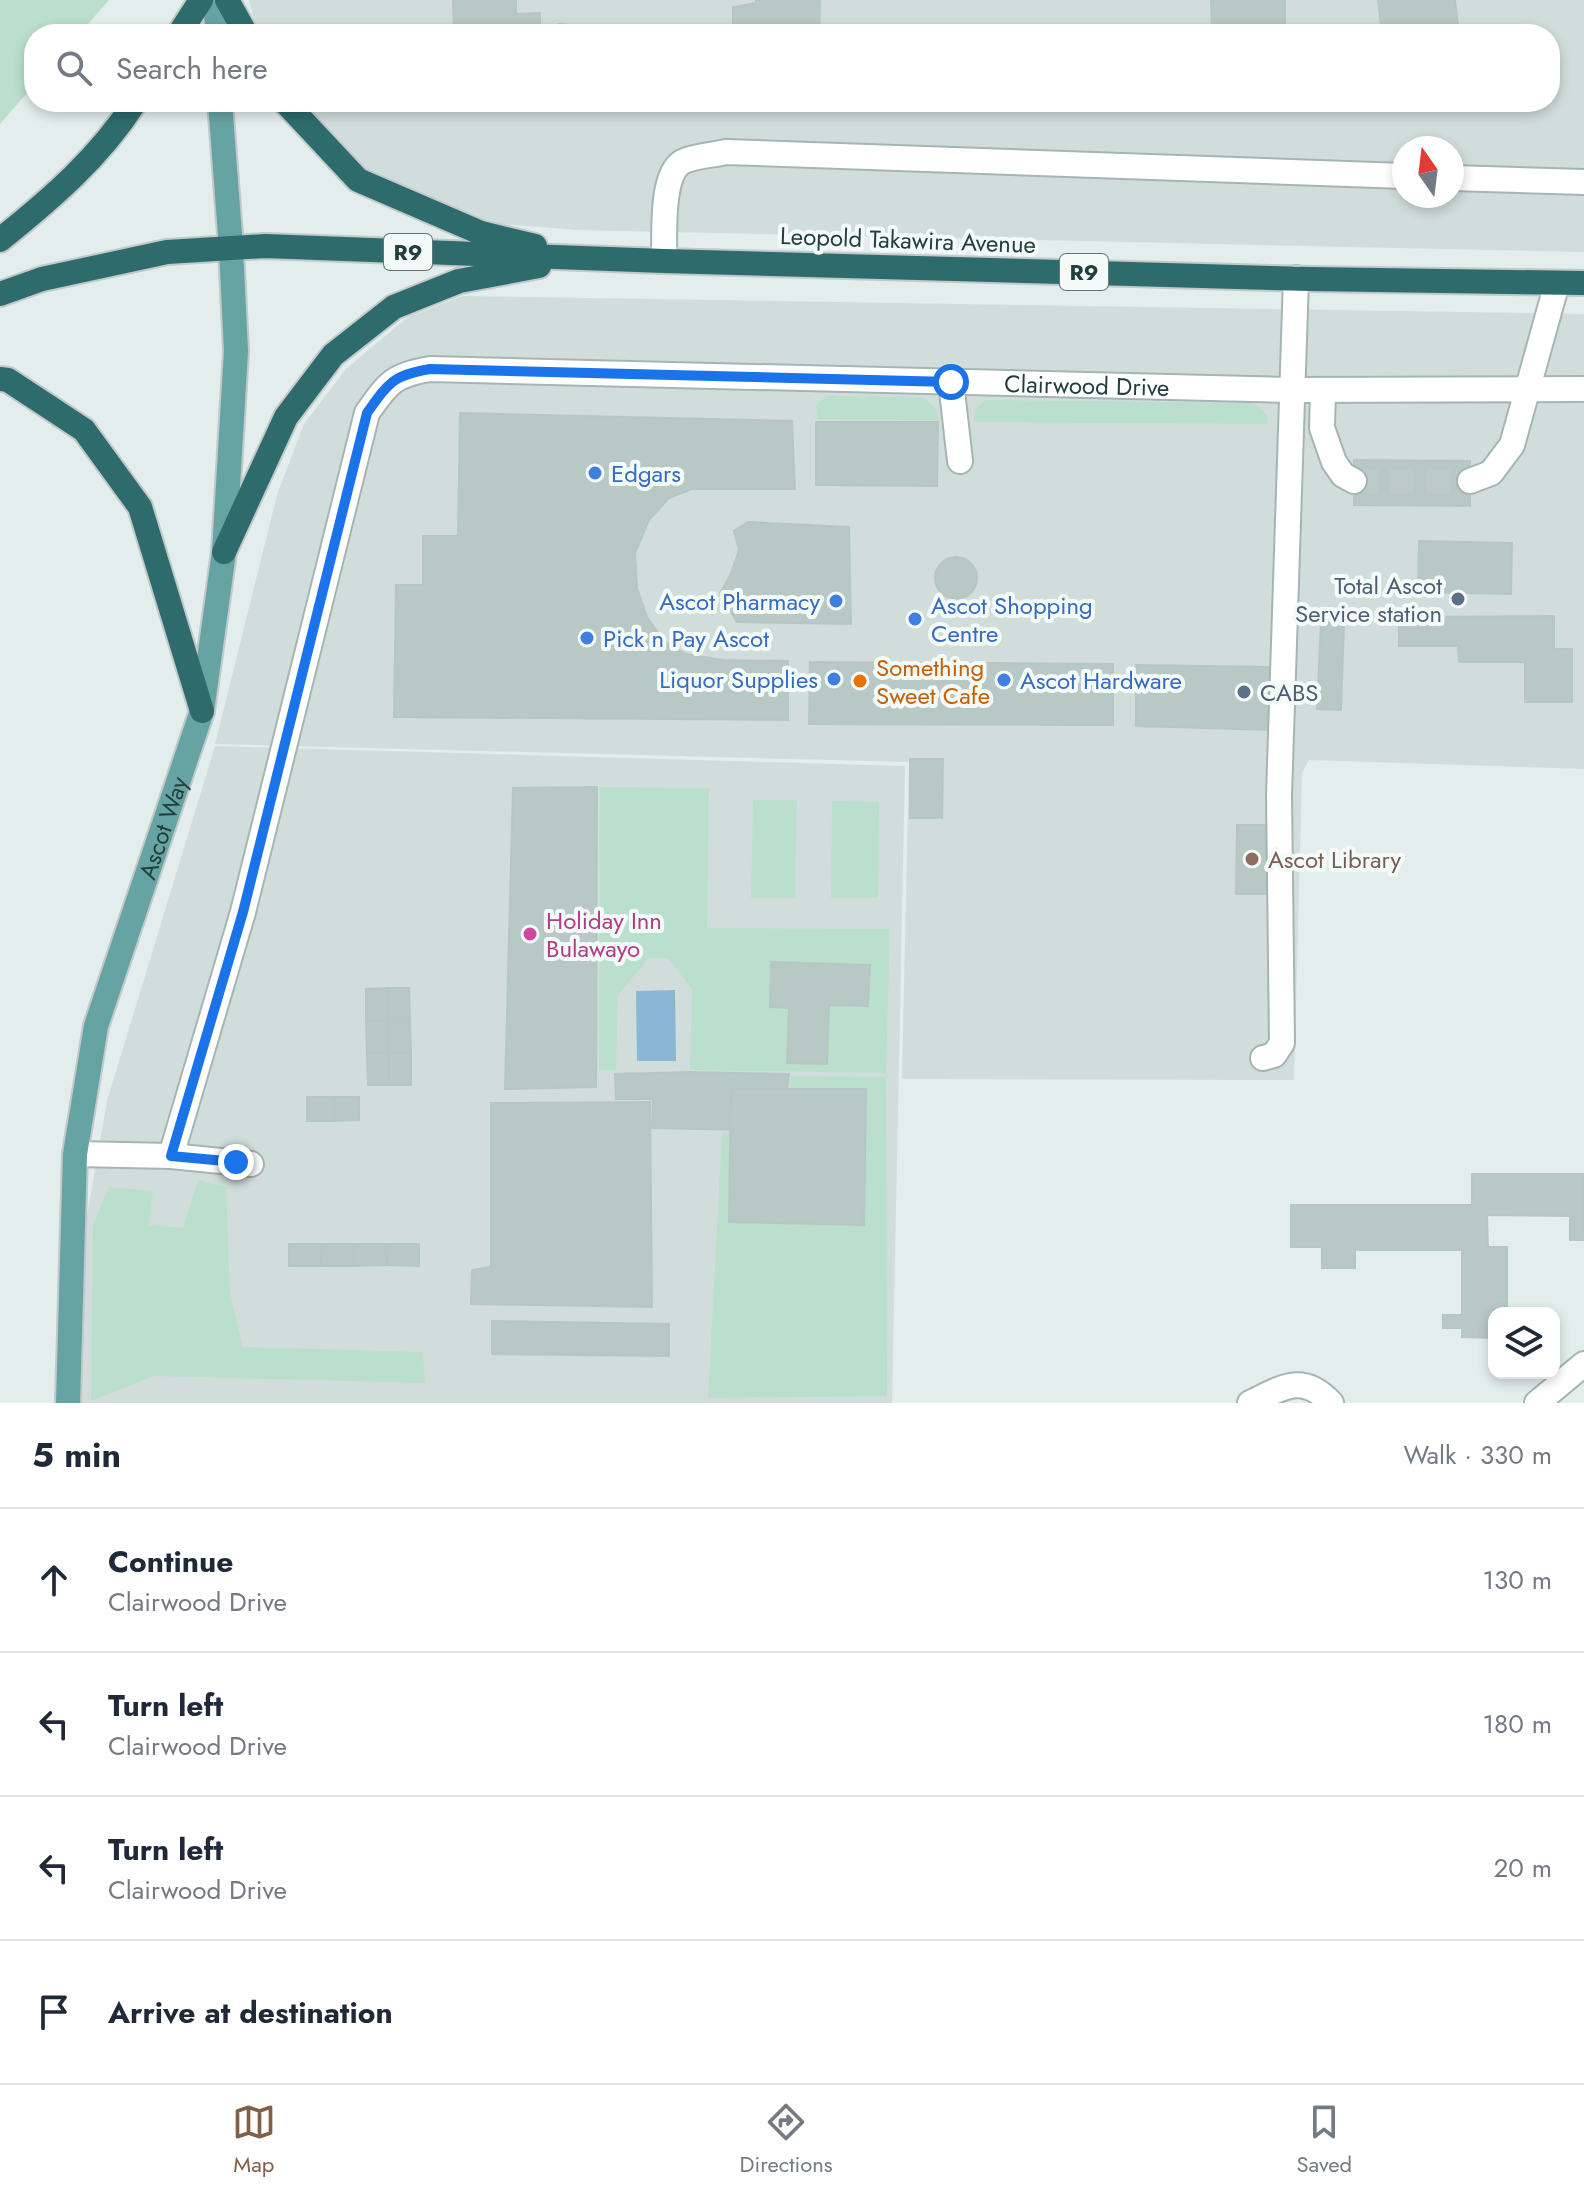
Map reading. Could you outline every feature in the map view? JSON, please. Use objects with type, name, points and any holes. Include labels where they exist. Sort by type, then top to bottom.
[{"type":"highway","points":[[185,24],[201,0]]},
{"type":"highway","points":[[227,0],[240,24]]},
{"type":"highway","points":[[0,240],[54,197],[117,131],[129,112]]},
{"type":"highway","points":[[294,112],[358,180],[481,233],[584,258]]},
{"type":"highway","name":"Leopold Takawira Avenue","points":[[231,248],[265,246],[664,261],[1584,283]]},
{"type":"highway","name":"R9","points":[[0,294],[42,279],[167,252],[231,248]]},
{"type":"highway","points":[[224,552],[286,417],[333,355],[394,307],[446,286],[584,258]]},
{"type":"highway","points":[[0,379],[8,380],[84,430],[140,507],[202,711]]},
{"type":"main road","points":[[216,0],[217,24]]},
{"type":"main road","name":"Ascot Way","points":[[68,1403],[75,1154],[96,1026],[202,711],[224,552],[236,351],[221,112]]},
{"type":"street","points":[[664,261],[667,188],[672,172],[683,161],[726,152],[1392,176]]},
{"type":"street","points":[[1464,178],[1584,182]]},
{"type":"street","points":[[1263,1058],[1274,1055],[1282,1043],[1279,795],[1296,278]]},
{"type":"street","points":[[1470,481],[1491,473],[1512,445],[1557,283]]},
{"type":"street","name":"Clairwood Drive","points":[[171,1156],[243,912],[367,413],[385,388],[406,373],[430,369],[1292,390],[1584,389]]},
{"type":"street","points":[[951,382],[960,461]]},
{"type":"street","points":[[1323,390],[1322,428],[1334,462],[1343,475],[1354,481]]},
{"type":"street","points":[[75,1154],[171,1156],[251,1164]]},
{"type":"street","points":[[1537,1403],[1584,1364]]},
{"type":"street","points":[[1250,1403],[1287,1386],[1303,1384],[1323,1394],[1331,1403]]},
{"type":"shaded area","points":[[249,0],[1584,0],[1584,252],[578,230],[488,223],[365,176],[306,112],[1560,112],[1560,24],[255,24]]},
{"type":"shaded area","name":"Ascot Shopping Centre","points":[[462,296],[1584,314],[1584,769],[1309,760],[1302,773],[1294,1080],[902,1079],[909,762],[215,744],[277,495],[304,424],[346,369],[408,317]]},
{"type":"shaded area","name":"Holiday Inn Bulawayo","points":[[215,746],[905,766],[892,1403],[78,1403],[87,1216],[107,1101]]},
{"type":"green space","points":[[0,0],[109,0],[88,24],[24,24],[24,96],[0,124]]},
{"type":"green space","points":[[826,396],[923,397],[936,409],[939,420],[817,419],[816,406]]},
{"type":"green space","points":[[985,400],[1254,403],[1267,415],[1268,424],[974,422],[975,410]]},
{"type":"green space","points":[[600,787],[709,788],[707,928],[890,929],[886,1073],[690,1070],[692,989],[668,958],[649,958],[618,995],[616,1070],[599,1070]]},
{"type":"green space","points":[[753,800],[797,800],[795,898],[751,898]]},
{"type":"green space","points":[[832,801],[879,802],[878,898],[831,898]]},
{"type":"green space","points":[[791,1076],[886,1077],[887,1396],[708,1398],[722,1133],[749,1133],[788,1105]]},
{"type":"green space","points":[[198,1180],[226,1187],[230,1292],[243,1347],[423,1352],[425,1383],[153,1376],[91,1401],[93,1225],[109,1187],[153,1191],[149,1225],[183,1228]]},
{"type":"water","points":[[675,990],[676,1061],[637,1061],[636,991]]},
{"type":"building","points":[[453,0],[516,0],[516,14],[540,13],[540,24],[454,24]]},
{"type":"building","points":[[756,0],[820,0],[819,24],[733,24],[733,7],[756,3]]},
{"type":"building","points":[[1211,0],[1285,0],[1285,24],[1212,24]]},
{"type":"building","points":[[1378,0],[1455,0],[1458,24],[1381,24]]},
{"type":"building","points":[[460,413],[792,421],[795,489],[692,489],[669,498],[649,520],[635,553],[637,588],[647,617],[664,641],[686,654],[722,660],[788,661],[788,720],[394,717],[396,585],[423,585],[423,536],[458,536]]},
{"type":"building","points":[[816,422],[938,422],[937,486],[816,485]]},
{"type":"building","points":[[1354,460],[1470,461],[1470,506],[1354,505]]},
{"type":"building","points":[[748,522],[849,527],[851,624],[737,622],[720,593],[739,550],[734,531]]},
{"type":"building","points":[[1419,541],[1512,543],[1511,594],[1418,592]]},
{"type":"building","points":[[956,557],[971,563],[977,578],[971,593],[956,599],[941,593],[935,578],[941,563]]},
{"type":"building","points":[[1554,616],[1554,649],[1572,649],[1572,702],[1525,702],[1525,662],[1459,662],[1458,646],[1399,646],[1399,617]]},
{"type":"building","points":[[1321,622],[1344,623],[1341,710],[1317,709]]},
{"type":"building","points":[[810,662],[1113,664],[1113,725],[809,724]]},
{"type":"building","points":[[1136,665],[1277,667],[1274,730],[1136,726]]},
{"type":"building","points":[[910,759],[943,759],[942,818],[910,818]]},
{"type":"building","points":[[597,787],[596,1087],[505,1089],[513,788]]},
{"type":"building","name":"Ascot Library","points":[[1237,825],[1267,825],[1266,894],[1236,894]]},
{"type":"building","points":[[771,962],[870,965],[868,1006],[829,1005],[827,1064],[787,1063],[789,1008],[770,1007]]},
{"type":"building","points":[[388,988],[388,1021],[366,1021],[366,989]]},
{"type":"building","points":[[388,988],[409,988],[410,1020],[388,1021]]},
{"type":"building","points":[[410,1020],[411,1053],[389,1053],[388,1021]]},
{"type":"building","points":[[366,1021],[388,1021],[389,1053],[367,1053]]},
{"type":"building","points":[[367,1053],[389,1053],[389,1085],[368,1085]]},
{"type":"building","points":[[389,1053],[411,1053],[411,1085],[389,1085]]},
{"type":"building","points":[[615,1074],[789,1074],[787,1091],[749,1090],[748,1130],[652,1128],[653,1099],[616,1099]]},
{"type":"building","points":[[731,1089],[866,1089],[864,1225],[729,1222]]},
{"type":"building","points":[[307,1097],[334,1097],[334,1121],[307,1121]]},
{"type":"building","points":[[334,1097],[359,1097],[359,1120],[334,1121]]},
{"type":"building","points":[[650,1102],[652,1307],[471,1304],[472,1270],[491,1267],[491,1103]]},
{"type":"building","points":[[1472,1174],[1584,1174],[1584,1240],[1570,1240],[1570,1216],[1487,1215],[1488,1247],[1507,1247],[1507,1307],[1488,1307],[1488,1338],[1462,1337],[1462,1328],[1443,1328],[1443,1315],[1462,1315],[1462,1250],[1355,1250],[1355,1268],[1322,1268],[1322,1247],[1291,1247],[1291,1205],[1472,1205]]},
{"type":"building","points":[[289,1244],[322,1244],[321,1266],[289,1266]]},
{"type":"building","points":[[322,1244],[354,1244],[354,1266],[321,1266]]},
{"type":"building","points":[[354,1244],[386,1244],[387,1265],[354,1266]]},
{"type":"building","points":[[386,1244],[419,1244],[419,1266],[387,1265]]},
{"type":"building","points":[[492,1321],[669,1324],[669,1356],[492,1354]]},
{"type":"tunnel","points":[[1354,481],[1470,481]]},
{"type":"place","name":"Edgars","points":[[595,473]]},
{"type":"place","name":"Total Ascot Service station","points":[[1458,599]]},
{"type":"place","name":"Ascot Pharmacy","points":[[836,601]]},
{"type":"place","name":"Ascot Shopping Centre","points":[[915,619]]},
{"type":"place","name":"Pick n Pay Ascot","points":[[587,638]]},
{"type":"place","name":"Liquor Supplies","points":[[834,679]]},
{"type":"place","name":"Ascot Hardware","points":[[1004,680]]},
{"type":"place","name":"Something Sweet Cafe","points":[[860,681]]},
{"type":"place","name":"CABS","points":[[1244,692]]},
{"type":"place","name":"Ascot Library","points":[[1252,859]]},
{"type":"place","name":"Holiday Inn Bulawayo","points":[[530,934]]},
{"type":"route","points":[[236,1162],[171,1156],[243,912],[367,413],[385,388],[406,373],[430,369],[951,382]]}]
